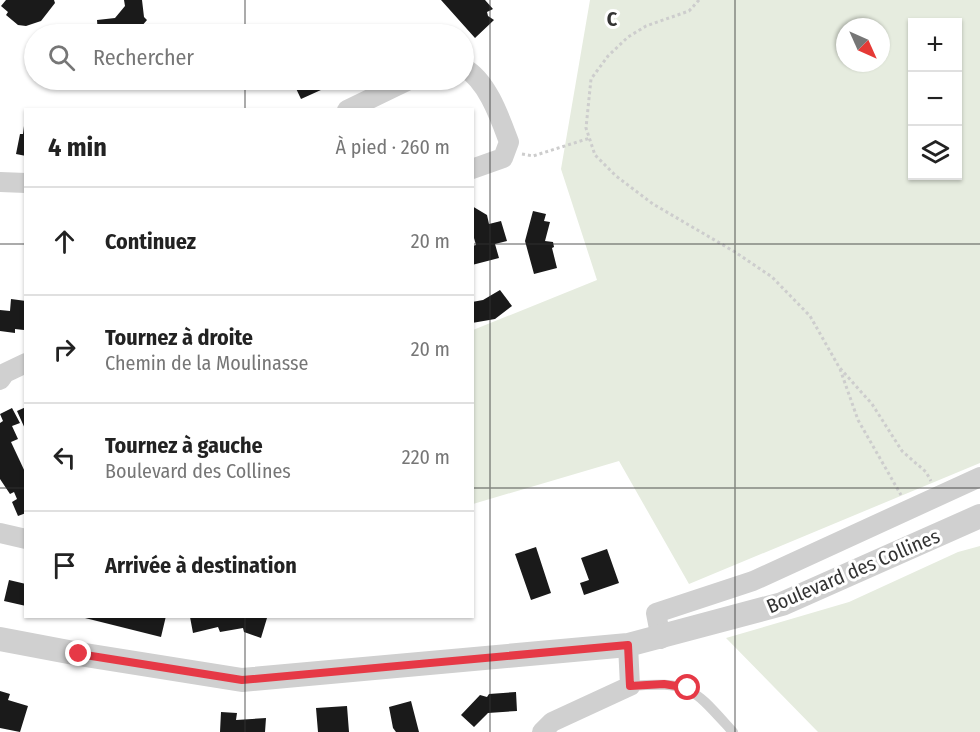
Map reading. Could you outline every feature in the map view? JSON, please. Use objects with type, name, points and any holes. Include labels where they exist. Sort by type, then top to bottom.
[{"type":"street","points":[[474,74],[501,118],[509,142],[503,158],[474,168]]},
{"type":"street","points":[[351,108],[388,90]]},
{"type":"street","points":[[0,182],[24,183]]},
{"type":"street","points":[[2,374],[24,364]]},
{"type":"street","points":[[661,639],[656,613],[753,581],[980,477]]},
{"type":"street","name":"Boulevard des Collines","points":[[0,639],[242,680],[628,645],[661,639],[782,604],[969,524],[980,516]]},
{"type":"street","points":[[0,533],[24,539]]},
{"type":"street","points":[[542,732],[552,722],[630,686],[628,645]]},
{"type":"lane","points":[[630,686],[664,684],[688,688],[710,706],[733,732]]},
{"type":"path","points":[[699,0],[689,11],[646,26],[627,37],[608,56],[591,79],[586,128],[595,155],[616,176],[653,204],[735,252],[772,277],[810,316],[839,368],[858,420],[909,510]]},
{"type":"path","points":[[506,150],[533,156],[590,138]]},
{"type":"path","points":[[839,368],[872,404],[902,451],[926,472],[939,495]]},
{"type":"shaded area","points":[[590,0],[980,0],[980,463],[689,584],[619,461],[474,504],[474,330],[597,280],[561,169]]},
{"type":"shaded area","points":[[980,546],[980,732],[818,732],[726,638],[849,602],[958,552]]},
{"type":"building","points":[[6,0],[54,0],[55,3],[41,21],[24,26],[18,25],[6,15],[8,12],[1,6]]},
{"type":"building","points":[[124,0],[142,0],[144,17],[147,20],[144,24],[97,24],[97,20],[115,18],[125,6]]},
{"type":"building","points":[[441,0],[485,0],[493,9],[487,12],[488,16],[494,20],[475,38],[474,24],[462,24]]},
{"type":"building","points":[[297,90],[321,90],[301,99]]},
{"type":"building","points":[[24,126],[24,156],[16,154],[20,134],[23,134]]},
{"type":"building","points":[[474,207],[487,215],[489,224],[501,221],[507,241],[495,244],[499,258],[474,264],[474,246],[476,245]]},
{"type":"building","points":[[533,211],[546,214],[544,221],[550,222],[545,241],[553,242],[554,247],[552,248],[557,268],[534,274],[525,241]]},
{"type":"building","points":[[500,290],[512,306],[495,319],[474,323],[474,302],[483,300]]},
{"type":"building","points":[[11,299],[24,301],[24,330],[15,329],[15,333],[0,331],[0,310],[10,311]]},
{"type":"building","points":[[12,408],[20,423],[12,426],[18,439],[11,442],[24,470],[24,514],[18,516],[12,502],[17,499],[14,492],[10,494],[0,479],[0,423],[3,421],[0,414]]},
{"type":"building","points":[[24,408],[24,427],[17,411]]},
{"type":"building","points":[[536,547],[551,593],[531,600],[515,554]]},
{"type":"building","points":[[607,549],[619,583],[584,595],[580,583],[589,580],[581,558]]},
{"type":"building","points":[[9,580],[24,584],[24,606],[4,601]]},
{"type":"building","points":[[85,618],[166,618],[161,637]]},
{"type":"building","points":[[190,618],[267,618],[261,638],[244,632],[243,628],[220,632],[218,627],[193,633]]},
{"type":"building","points":[[0,691],[10,694],[8,700],[28,706],[20,732],[0,728]]},
{"type":"building","points":[[516,692],[517,711],[488,713],[474,727],[461,715],[480,695],[487,697],[489,694]]},
{"type":"building","points":[[411,701],[419,732],[396,732],[393,728],[389,707]]},
{"type":"building","points":[[347,706],[349,732],[318,732],[316,708]]},
{"type":"building","points":[[221,712],[237,713],[236,720],[266,718],[265,732],[220,732]]},
{"type":"route","points":[[79,654],[242,680],[628,645],[630,686],[664,684],[688,688]]}]
